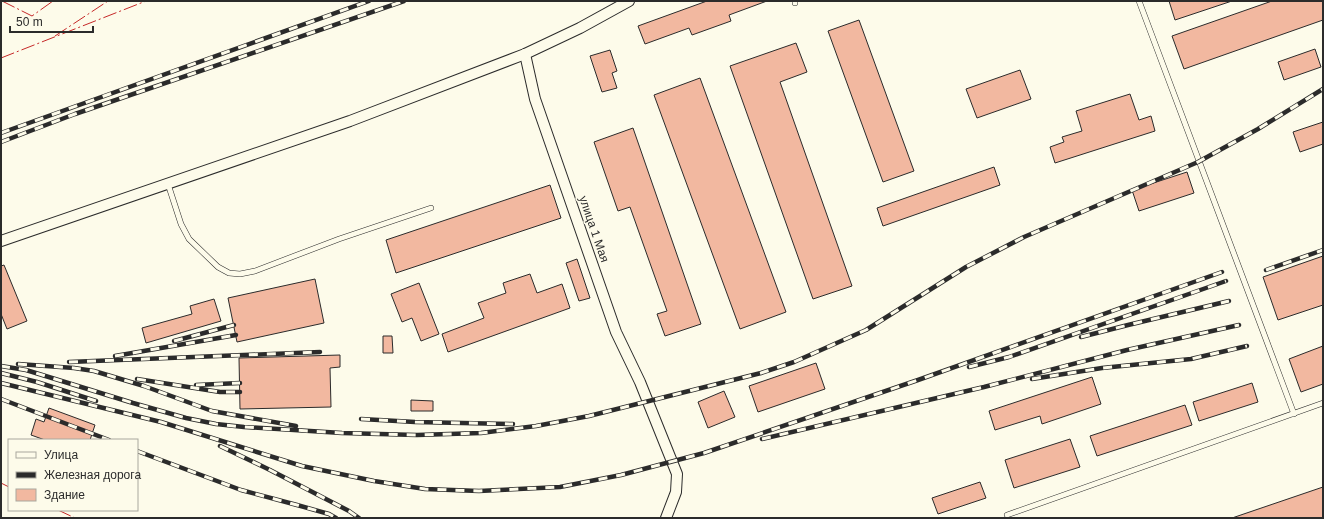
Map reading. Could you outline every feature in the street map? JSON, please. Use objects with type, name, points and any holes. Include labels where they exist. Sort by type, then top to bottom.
[{"type":"street","points":[[1,241],[350,121],[525,54],[580,28],[629,1]]},
{"type":"street","name":"улица 1 Мая","points":[[525,54],[535,99],[616,332],[640,382],[677,474],[676,492],[666,518]]},
{"type":"lane","points":[[1139,1],[1294,414]]},
{"type":"lane","points":[[168,184],[181,224],[189,239],[218,267],[229,272],[240,274],[255,271],[339,239],[431,208]]},
{"type":"lane","points":[[1006,515],[1323,403]]},
{"type":"building","points":[[707,1],[767,1],[729,15],[731,21],[692,35],[689,28],[645,44],[638,26]]},
{"type":"building","points":[[1169,1],[1232,1],[1175,20]]},
{"type":"building","points":[[1272,1],[1323,1],[1323,20],[1184,69],[1172,36]]},
{"type":"building","points":[[859,20],[914,171],[883,182],[828,31]]},
{"type":"building","points":[[796,43],[807,72],[780,82],[852,286],[813,299],[730,66]]},
{"type":"building","points":[[1315,49],[1321,67],[1284,80],[1278,62]]},
{"type":"building","points":[[610,50],[617,71],[612,73],[617,88],[602,92],[590,56]]},
{"type":"building","points":[[1020,70],[1031,99],[977,118],[966,89]]},
{"type":"building","points":[[700,78],[786,312],[740,329],[654,95]]},
{"type":"building","points":[[1130,94],[1139,120],[1151,116],[1155,131],[1055,163],[1050,147],[1064,142],[1062,137],[1082,131],[1076,111]]},
{"type":"building","points":[[1323,122],[1323,144],[1300,152],[1293,132]]},
{"type":"building","points":[[633,128],[701,324],[665,336],[657,314],[667,311],[630,207],[618,211],[594,142]]},
{"type":"building","points":[[994,167],[1000,185],[883,226],[877,208]]},
{"type":"building","points":[[1187,172],[1194,193],[1139,211],[1132,190]]},
{"type":"building","points":[[550,185],[561,218],[396,273],[386,240]]},
{"type":"building","points":[[1323,256],[1323,305],[1278,320],[1263,277]]},
{"type":"building","points":[[577,259],[590,298],[579,301],[566,263]]},
{"type":"building","points":[[4,265],[27,321],[7,329],[1,314],[1,266]]},
{"type":"building","points":[[530,274],[537,293],[562,284],[570,308],[448,352],[442,334],[484,318],[478,303],[506,293],[503,283]]},
{"type":"building","points":[[315,279],[324,323],[237,342],[228,298]]},
{"type":"building","points":[[419,283],[439,334],[421,341],[412,318],[402,322],[391,294]]},
{"type":"building","points":[[214,299],[221,321],[146,343],[142,328],[192,314],[190,306]]},
{"type":"building","points":[[383,336],[392,336],[393,353],[383,353]]},
{"type":"building","points":[[1323,346],[1323,384],[1301,392],[1289,359]]},
{"type":"building","points":[[340,355],[340,367],[330,368],[331,407],[240,409],[239,358]]},
{"type":"building","points":[[816,363],[825,389],[758,412],[749,386]]},
{"type":"building","points":[[1092,377],[1101,404],[1042,424],[1040,416],[995,430],[989,411]]},
{"type":"building","points":[[1252,383],[1258,402],[1199,421],[1193,402]]},
{"type":"building","points":[[724,391],[735,417],[708,428],[698,402]]},
{"type":"building","points":[[411,400],[433,401],[433,411],[411,411]]},
{"type":"building","points":[[1185,405],[1192,425],[1097,456],[1090,436]]},
{"type":"building","points":[[49,408],[95,425],[90,439],[42,439],[31,435],[36,419],[44,422]]},
{"type":"building","points":[[1070,439],[1080,467],[1014,488],[1005,460]]},
{"type":"building","points":[[980,482],[986,498],[938,514],[932,498]]},
{"type":"building","points":[[1323,487],[1323,518],[1232,518]]},
{"type":"railway","points":[[1,133],[369,1]]},
{"type":"railway","points":[[1,142],[75,114],[404,1]]},
{"type":"railway","points":[[1,366],[26,370],[186,418],[216,424],[244,427],[342,433],[417,435],[481,433],[536,426],[589,416],[761,373],[794,362],[866,330],[966,267],[1024,237],[1198,162],[1258,129],[1323,89]]},
{"type":"railway","points":[[1266,270],[1323,250]]},
{"type":"railway","points":[[1,383],[161,422],[302,466],[374,481],[425,489],[479,491],[560,487],[621,475],[704,453],[918,380],[1222,272]]},
{"type":"railway","points":[[969,367],[1009,357],[1226,281]]},
{"type":"railway","points":[[1081,337],[1229,301]]},
{"type":"railway","points":[[174,341],[234,325]]},
{"type":"railway","points":[[762,439],[984,387],[1127,350],[1239,325]]},
{"type":"railway","points":[[115,356],[236,335]]},
{"type":"railway","points":[[1032,379],[1102,368],[1191,359],[1247,346]]},
{"type":"railway","points":[[69,362],[320,352]]},
{"type":"railway","points":[[18,364],[94,371],[144,386],[212,411],[296,426]]},
{"type":"railway","points":[[1,373],[37,382],[96,401]]},
{"type":"railway","points":[[137,379],[220,392],[240,392]]},
{"type":"railway","points":[[196,385],[240,383]]},
{"type":"railway","points":[[1,399],[106,439]]},
{"type":"railway","points":[[361,419],[415,422],[513,424]]},
{"type":"railway","points":[[220,446],[270,470],[349,511],[359,518]]},
{"type":"railway","points":[[138,451],[241,490],[329,514],[336,518]]},
{"type":"power","points":[[2,1],[32,16],[53,1]]},
{"type":"power","points":[[55,36],[108,1]]},
{"type":"power","points":[[1,58],[146,1]]},
{"type":"power","points":[[1,483],[8,486]]},
{"type":"power","points":[[60,511],[75,518]]}]
